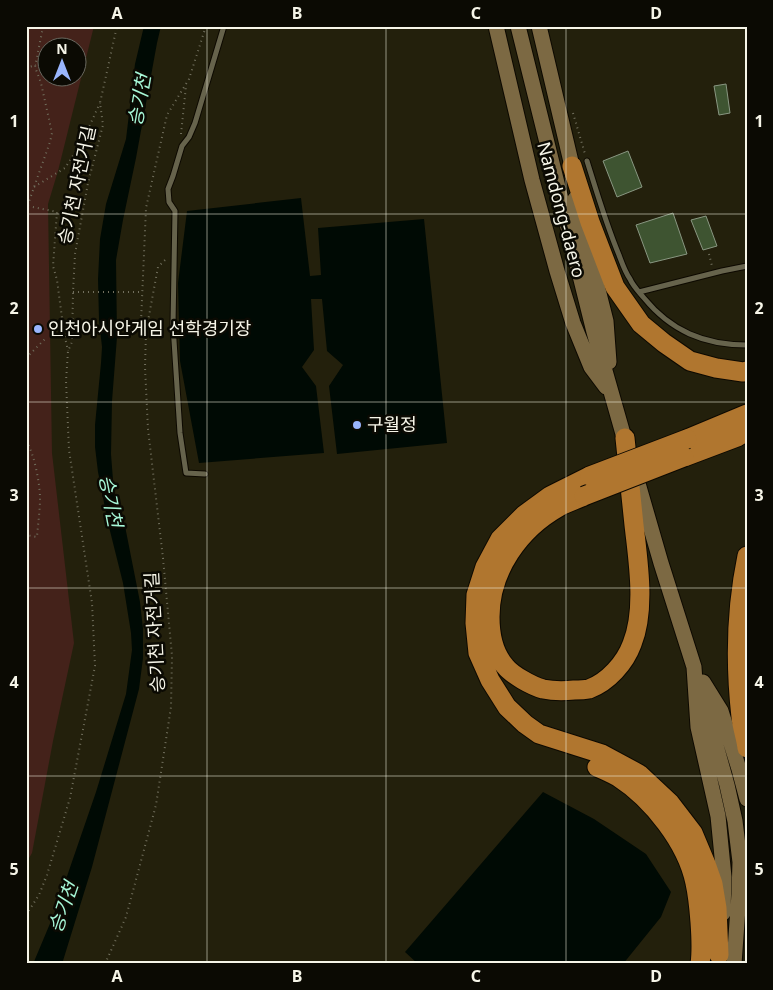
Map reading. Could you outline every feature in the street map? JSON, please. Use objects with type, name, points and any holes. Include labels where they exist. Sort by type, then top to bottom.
[{"type":"highway","points":[[579,164],[590,222],[616,287],[641,324],[690,361],[716,368],[747,371]]},
{"type":"highway","points":[[625,438],[640,575],[638,618],[633,643],[624,662],[607,678],[588,689],[544,689],[523,680],[505,667],[495,649],[490,630],[490,604],[496,580],[507,558],[520,539],[536,523],[560,506],[584,496],[685,448],[747,414]]},
{"type":"highway","points":[[714,959],[717,908],[713,884],[692,833],[670,803],[640,774],[602,754],[539,734],[525,724],[507,706],[490,680],[478,654],[475,622],[476,595],[485,567],[500,539],[524,515],[550,496],[590,476],[685,448],[737,437],[747,431]]},
{"type":"highway","points":[[747,556],[742,581],[737,628],[741,719],[747,748]]},
{"type":"highway","points":[[742,581],[747,666]]},
{"type":"main road","name":"Namdong-daero","points":[[496,26],[532,180],[573,323],[590,367],[612,394]]},
{"type":"main road","name":"Namdong-daero","points":[[518,26],[594,332],[661,563],[694,667],[698,727],[718,816],[724,877],[723,916],[714,959]]},
{"type":"main road","name":"Namdong-daero","points":[[539,26],[579,164],[575,204],[606,321],[612,394]]},
{"type":"main road","name":"Namdong-daero","points":[[694,667],[721,711],[747,799]]},
{"type":"main road","points":[[694,667],[727,785],[735,821],[740,862],[739,894],[714,959]]},
{"type":"lane","points":[[205,474],[186,473],[180,432],[173,325],[175,211],[169,202],[168,189],[182,146],[189,137],[195,122],[224,26]]},
{"type":"lane","points":[[579,164],[603,213],[629,279],[660,316],[682,331],[702,339],[720,344],[747,345]]},
{"type":"lane","points":[[639,292],[747,266]]},
{"type":"path","points":[[26,210],[52,133],[43,92],[35,67],[44,26]]},
{"type":"path","name":"승기천 자전거길","points":[[26,915],[47,875],[70,798],[95,666],[92,603],[69,450],[66,381],[68,351],[72,342],[75,254],[88,183],[104,125],[100,103],[117,26]]},
{"type":"path","name":"승기천 자전거길","points":[[105,964],[126,917],[153,814],[171,707],[172,656],[148,429],[145,367],[146,332],[140,322],[146,208],[167,115],[190,79],[206,26]]},
{"type":"path","points":[[26,68],[36,65]]},
{"type":"path","points":[[182,146],[186,84]]},
{"type":"path","points":[[34,188],[65,168],[82,142],[100,103]]},
{"type":"path","points":[[28,206],[57,212],[53,266],[57,280],[68,351]]},
{"type":"path","points":[[146,332],[158,267],[174,252]]},
{"type":"path","points":[[709,254],[714,273]]},
{"type":"path","points":[[26,275],[28,283],[26,320]]},
{"type":"path","points":[[73,292],[142,292]]},
{"type":"path","points":[[26,358],[45,339]]},
{"type":"path","points":[[26,441],[34,459],[40,496],[37,537],[26,535]]},
{"type":"shaded area","name":"인천아시안게임 선학경기장","points":[[26,26],[94,26],[88,50],[88,38],[38,38],[38,88],[79,88],[48,204],[52,453],[74,643],[32,853],[26,863]]},
{"type":"water","name":"승기천","points":[[144,26],[161,26],[116,260],[117,337],[112,401],[111,454],[114,493],[125,526],[140,602],[143,629],[143,658],[139,689],[92,867],[62,964],[33,964],[54,914],[96,792],[126,694],[132,650],[123,583],[98,472],[95,425],[102,347],[98,279],[100,239],[106,204],[126,139],[135,64]]},
{"type":"water","points":[[301,198],[310,276],[321,275],[318,228],[424,219],[447,443],[337,454],[329,386],[343,365],[327,351],[322,299],[311,299],[314,350],[302,367],[316,386],[324,453],[199,463],[180,361],[178,283],[187,211]]},
{"type":"water","points":[[543,792],[594,819],[646,854],[671,892],[661,917],[623,964],[418,964],[405,952]]},
{"type":"building","points":[[726,84],[730,113],[719,115],[714,86]]},
{"type":"building","points":[[628,151],[642,187],[617,197],[603,161]]},
{"type":"building","points":[[673,213],[687,254],[650,263],[636,225]]},
{"type":"building","points":[[706,216],[717,246],[703,250],[691,220]]},
{"type":"place","name":"인천아시안게임 선학경기장","points":[[38,329]]},
{"type":"place","name":"구월정","points":[[357,425]]}]
